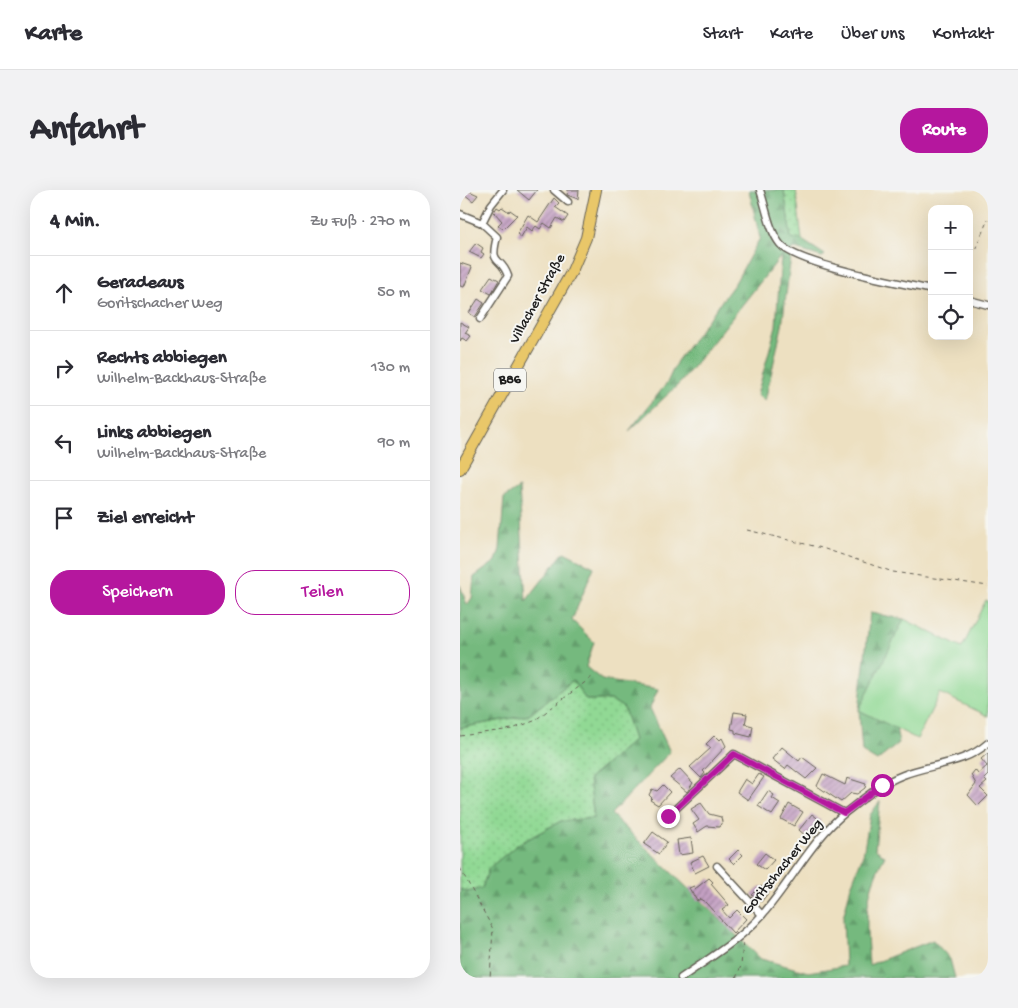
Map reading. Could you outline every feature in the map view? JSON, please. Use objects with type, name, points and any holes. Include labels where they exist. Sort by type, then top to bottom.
[{"type":"main road","name":"Villacher Straße","points":[[460,469],[572,271],[586,238],[596,190]]},
{"type":"street","points":[[482,223],[491,205],[503,190]]},
{"type":"street","points":[[554,190],[568,202]]},
{"type":"street","points":[[760,190],[774,235],[780,244],[791,252],[839,269],[928,289]]},
{"type":"street","points":[[460,214],[482,223],[497,237],[493,252],[494,259],[505,269],[508,276],[480,319]]},
{"type":"street","points":[[973,301],[988,305]]},
{"type":"street","name":"Goritschacher Weg","points":[[743,934],[762,915],[815,846],[844,813],[882,785],[903,775],[961,759],[981,749],[988,743]]},
{"type":"street","points":[[668,816],[734,754],[844,813]]},
{"type":"street","points":[[717,866],[762,915]]},
{"type":"street","points":[[681,978],[743,934]]},
{"type":"lane","points":[[460,194],[462,190]]},
{"type":"path","points":[[973,255],[988,219]]},
{"type":"path","points":[[747,530],[822,548],[893,572],[988,586]]},
{"type":"path","points":[[460,736],[512,729],[534,721],[592,677]]},
{"type":"path","points":[[460,868],[492,929],[490,978]]},
{"type":"path","name":"Goritschacher Weg","points":[[736,978],[741,966],[743,934]]},
{"type":"green space","points":[[749,190],[784,190],[791,238],[802,240],[825,255],[822,257],[792,248],[782,326],[765,401],[757,395],[776,326],[781,256],[681,382],[629,431],[667,383],[677,361],[735,283],[760,238]]},
{"type":"green space","points":[[784,190],[796,190],[802,240],[791,238]]},
{"type":"green space","points":[[519,488],[526,601],[564,552],[594,567],[572,620],[594,642],[586,667],[602,680],[658,689],[650,708],[670,752],[611,814],[761,959],[808,972],[845,966],[843,918],[851,886],[863,855],[870,815],[880,801],[875,849],[885,856],[869,896],[867,935],[869,965],[933,940],[950,959],[955,978],[460,978],[460,889],[468,892],[482,888],[489,868],[517,845],[561,821],[594,818],[589,779],[634,740],[624,708],[611,700],[586,700],[573,680],[529,715],[460,728],[460,585],[467,605],[472,598],[474,577],[496,561],[500,549],[504,498]]},
{"type":"green space","points":[[986,600],[988,601],[988,716],[940,693],[917,739],[859,710],[904,619],[962,648]]},
{"type":"green space","points":[[870,613],[904,619],[859,710]]},
{"type":"green space","points":[[573,680],[586,700],[611,700],[624,708],[634,740],[589,779],[594,818],[561,821],[517,845],[489,868],[482,888],[468,892],[460,889],[460,728],[529,715]]},
{"type":"green space","points":[[859,710],[896,728],[899,743],[877,761],[862,752]]},
{"type":"building","points":[[467,190],[478,195],[473,201],[464,194]]},
{"type":"building","points":[[517,190],[537,190],[529,200]]},
{"type":"building","points":[[568,190],[579,190],[578,199],[567,195]]},
{"type":"building","points":[[554,198],[559,203],[555,207],[568,216],[564,222],[557,218],[551,228],[544,223],[540,229],[536,226],[532,231],[527,227],[521,237],[517,234],[528,215],[538,222]]},
{"type":"building","points":[[497,207],[500,209],[502,207],[509,212],[510,210],[517,215],[503,229],[498,225],[502,221],[494,212]]},
{"type":"building","points":[[476,243],[483,248],[481,252],[484,254],[481,258],[469,252]]},
{"type":"building","points":[[460,263],[472,267],[464,287],[460,286]]},
{"type":"building","points":[[491,276],[499,280],[491,294],[482,289]]},
{"type":"building","points":[[478,299],[484,303],[475,317],[469,313]]},
{"type":"building","points":[[460,322],[469,327],[465,333],[471,336],[467,341],[462,338],[460,341]]},
{"type":"building","points":[[734,712],[747,714],[745,724],[753,726],[751,737],[735,733],[735,730],[731,729]]},
{"type":"building","points":[[715,735],[720,740],[722,738],[726,746],[703,771],[705,773],[701,778],[690,767],[711,748],[706,744]]},
{"type":"building","points":[[782,747],[799,761],[802,757],[817,768],[806,779],[788,765],[785,769],[772,759]]},
{"type":"building","points":[[988,753],[988,775],[984,779],[987,782],[980,788],[988,796],[978,806],[968,795],[976,784],[971,775],[975,770],[978,774],[987,766],[981,759]]},
{"type":"building","points":[[680,769],[693,783],[687,792],[670,778]]},
{"type":"building","points":[[759,774],[764,777],[748,800],[737,792],[745,779],[752,784]]},
{"type":"building","points":[[823,774],[845,785],[847,778],[866,784],[865,788],[857,794],[851,793],[841,802],[817,786]]},
{"type":"building","points":[[663,785],[670,792],[658,805],[650,800],[652,798],[649,795],[652,789],[657,791]]},
{"type":"building","points":[[768,791],[774,795],[772,798],[780,803],[772,815],[758,806]]},
{"type":"building","points":[[701,803],[709,814],[721,817],[722,822],[719,827],[707,826],[698,832],[693,824],[699,820],[691,809]]},
{"type":"building","points":[[789,804],[803,812],[794,826],[781,819]]},
{"type":"building","points":[[812,814],[821,821],[807,837],[799,830]]},
{"type":"building","points":[[653,832],[667,842],[659,854],[644,844]]},
{"type":"building","points":[[691,838],[693,853],[679,855],[677,840]]},
{"type":"building","points":[[738,850],[743,855],[734,864],[729,859]]},
{"type":"building","points":[[765,853],[774,860],[765,870],[756,864]]},
{"type":"building","points":[[703,856],[709,866],[695,873],[690,862]]},
{"type":"building","points":[[709,878],[713,882],[711,884],[729,905],[722,910],[729,918],[737,910],[746,919],[733,933],[705,902],[700,899],[697,901],[689,888],[694,886],[695,889]]},
{"type":"building","points":[[761,886],[769,892],[761,902],[752,895]]},
{"type":"route","points":[[668,816],[734,754],[844,813],[882,785]]}]
